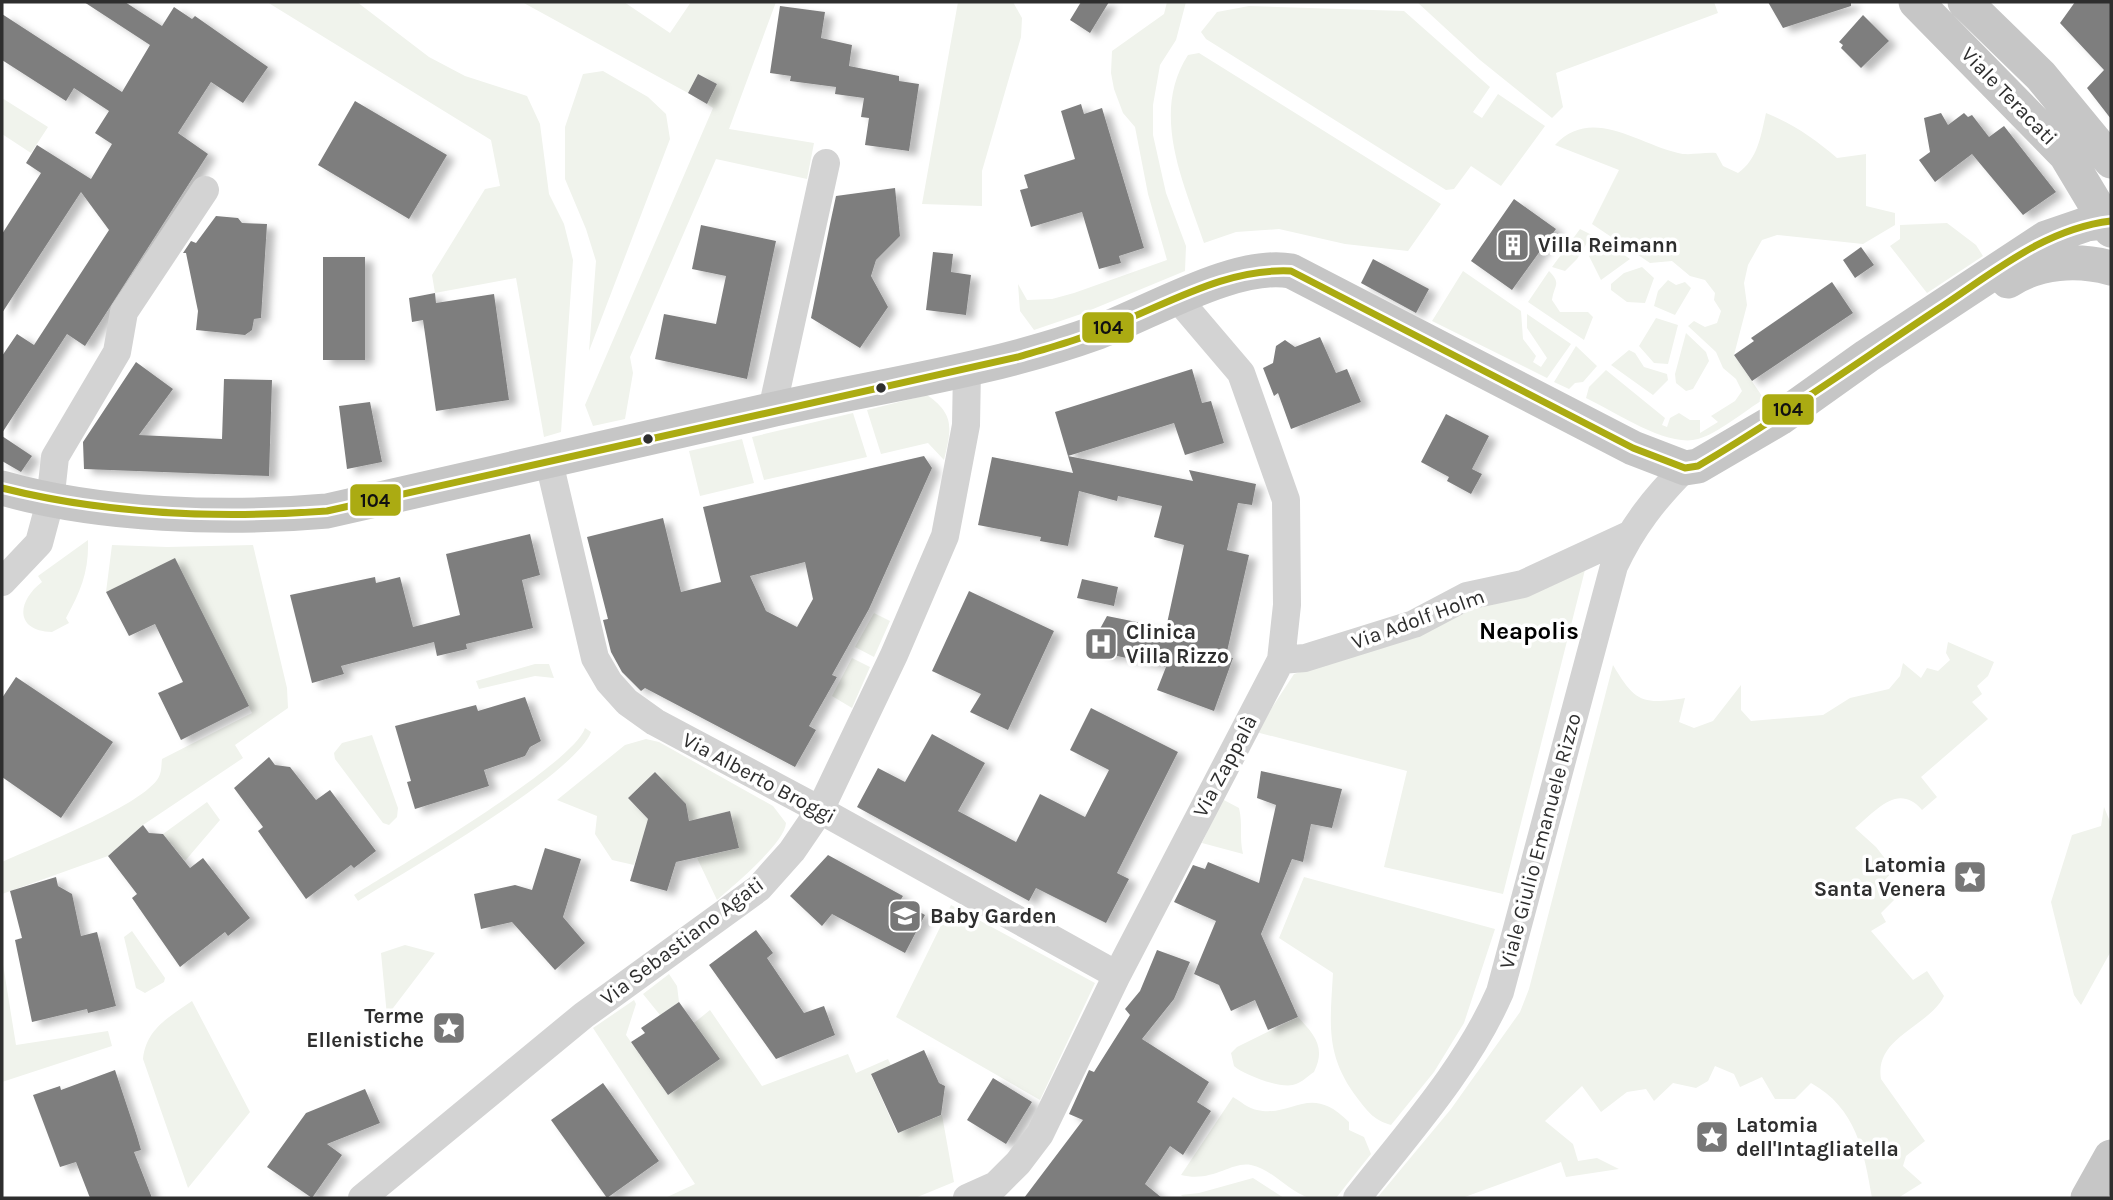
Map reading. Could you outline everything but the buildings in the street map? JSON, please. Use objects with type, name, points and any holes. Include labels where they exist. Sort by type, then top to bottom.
[{"type":"main road","name":"Viale Teracati","points":[[1916,2],[2066,155],[2105,218]]},
{"type":"main road","name":"Viale Teracati","points":[[1965,2],[2041,76],[2111,162]]},
{"type":"main road","points":[[1780,418],[1867,356],[2046,238],[2105,218]]},
{"type":"main road","points":[[2,488],[50,502],[213,516],[264,516],[327,511],[772,410],[1017,358],[1098,332],[1257,270],[1291,271],[1633,448],[1685,468],[1698,466],[1780,418],[1876,368],[2014,277],[2056,262],[2095,264],[2111,268]]},
{"type":"main road","points":[[2088,1198],[2111,1157]]},
{"type":"street","points":[[772,410],[826,163]]},
{"type":"street","points":[[2,582],[39,543],[50,502],[55,457],[117,352],[124,312],[205,190]]},
{"type":"street","name":"Via Zappalà","points":[[967,1198],[1002,1192],[1018,1163],[1040,1134],[1117,975],[1281,660],[1287,606],[1286,500],[1241,373],[1178,299]]},
{"type":"street","name":"Via Sebastiano Agati","points":[[362,1198],[583,1015],[759,888],[792,851],[820,810],[894,654],[945,536],[966,425],[967,369]]},
{"type":"street","name":"Via Alberto Broggi","points":[[549,462],[596,658],[609,682],[627,702],[655,722],[1117,975]]},
{"type":"street","name":"Viale Giulio Emanuele Rizzo","points":[[1357,1198],[1469,1051],[1500,992],[1614,566],[1629,535],[1654,499],[1685,468]]},
{"type":"street","name":"Via Adolf Holm","points":[[1281,660],[1305,658],[1414,624],[1467,596],[1523,584],[1629,535]]},
{"type":"shaded area","points":[[267,2],[357,2],[429,57],[465,76],[527,96],[540,124],[549,194],[564,224],[573,260],[561,432],[544,437],[516,278],[435,293],[432,275],[485,189],[500,186],[491,140]]},
{"type":"shaded area","points":[[522,2],[624,2],[670,33],[691,2],[776,2],[729,129],[814,143],[807,179],[716,159],[630,357],[633,373],[625,419],[593,426],[585,405],[713,108],[707,104],[717,84],[698,74],[688,93]]},
{"type":"shaded area","points":[[958,2],[1013,2],[1022,18],[1021,37],[982,171],[982,206],[922,204]]},
{"type":"shaded area","points":[[1167,2],[1186,2],[1176,40],[1160,65],[1153,105],[1153,135],[1166,193],[1186,246],[1185,271],[1081,314],[1034,330],[1020,311],[1018,284],[1027,300],[1052,299],[1167,260],[1148,194],[1135,127],[1123,113],[1111,73],[1112,51],[1164,14]]},
{"type":"shaded area","points":[[1417,2],[1714,2],[1718,13],[1556,73],[1563,107],[1552,118],[1480,60]]},
{"type":"shaded area","points":[[1249,6],[1404,11],[1490,87],[1473,112],[1482,118],[1498,94],[1545,126],[1501,186],[1471,166],[1454,189],[1446,190],[1206,39],[1201,32],[1217,12]]},
{"type":"shaded area","points":[[1199,53],[1441,204],[1408,251],[1345,244],[1279,229],[1236,232],[1204,243],[1180,173],[1171,125],[1177,78],[1188,55]]},
{"type":"shaded area","points":[[603,71],[648,97],[666,114],[670,139],[589,351],[596,261],[565,179],[565,127],[583,74]]},
{"type":"shaded area","points":[[2,98],[48,127],[31,153],[2,134]]},
{"type":"shaded area","points":[[1766,113],[1803,132],[1837,158],[1866,154],[1866,206],[1895,213],[1895,225],[1863,244],[1777,235],[1762,240],[1748,265],[1744,283],[1747,305],[1734,355],[1764,399],[1706,436],[1685,440],[1671,438],[1641,427],[1586,398],[1589,387],[1606,370],[1665,418],[1662,425],[1667,427],[1670,418],[1679,413],[1690,420],[1700,420],[1700,433],[1718,422],[1711,416],[1735,401],[1742,391],[1736,379],[1723,368],[1716,352],[1688,326],[1694,321],[1705,327],[1717,323],[1721,311],[1714,300],[1715,293],[1705,280],[1690,276],[1672,261],[1650,263],[1592,224],[1619,170],[1555,145],[1569,134],[1584,128],[1599,128],[1678,153],[1716,153],[1723,166],[1738,173],[1754,154]]},
{"type":"shaded area","points":[[1947,223],[1976,245],[1983,256],[1927,293],[1890,246],[1900,239],[1900,225]]},
{"type":"shaded area","points":[[1580,229],[1592,235],[1577,259],[1565,271],[1552,267]]},
{"type":"shaded area","points":[[1600,243],[1607,243],[1630,259],[1601,280],[1589,256]]},
{"type":"shaded area","points":[[1642,267],[1654,278],[1645,303],[1627,302],[1611,290],[1611,284],[1624,273]]},
{"type":"shaded area","points":[[1463,271],[1521,311],[1523,339],[1536,356],[1533,362],[1541,367],[1547,358],[1527,328],[1527,314],[1571,344],[1547,378],[1432,321]]},
{"type":"shaded area","points":[[1549,271],[1556,282],[1552,300],[1560,312],[1588,312],[1593,317],[1584,340],[1528,302]]},
{"type":"shaded area","points":[[1668,280],[1676,285],[1685,282],[1691,288],[1675,315],[1654,306],[1658,291]]},
{"type":"shaded area","points":[[1656,318],[1678,325],[1668,364],[1654,363],[1639,346]]},
{"type":"shaded area","points":[[1686,333],[1706,352],[1709,361],[1693,389],[1686,391],[1676,383],[1675,374]]},
{"type":"shaded area","points":[[1576,346],[1597,366],[1583,382],[1575,383],[1569,389],[1554,382]]},
{"type":"shaded area","points":[[1629,350],[1635,353],[1644,367],[1667,374],[1668,380],[1653,395],[1611,365]]},
{"type":"shaded area","points":[[927,395],[947,416],[949,432],[944,460],[928,443],[881,454],[867,410]]},
{"type":"shaded area","points":[[853,413],[867,457],[764,480],[752,437]]},
{"type":"shaded area","points":[[742,439],[754,483],[700,496],[689,451]]},
{"type":"shaded area","points":[[88,540],[80,590],[66,618],[69,623],[52,632],[31,626],[23,614],[24,606],[42,582],[38,576]]},
{"type":"shaded area","points":[[112,545],[253,545],[287,688],[288,708],[235,745],[243,758],[143,825],[108,856],[2,894],[2,862],[85,826],[129,802],[157,780],[162,759],[252,713],[175,559],[106,592]]},
{"type":"shaded area","points":[[1587,562],[1503,894],[1384,867],[1407,771],[1256,732],[1294,674],[1416,636],[1470,604]]},
{"type":"shaded area","points":[[874,613],[890,621],[874,657],[855,647]]},
{"type":"shaded area","points":[[1948,642],[1994,662],[1988,676],[1977,686],[1982,694],[1972,702],[1988,719],[1921,777],[1937,797],[1922,810],[1913,802],[1896,799],[1879,807],[1855,828],[1876,847],[1894,870],[1881,884],[1894,900],[1881,913],[1886,922],[1871,931],[1913,980],[1927,971],[1944,996],[1937,1007],[1894,1042],[1881,1065],[1881,1079],[1925,1141],[1906,1156],[1903,1166],[1922,1183],[1898,1198],[1872,1198],[1855,1132],[1848,1118],[1826,1093],[1811,1083],[1795,1099],[1775,1099],[1762,1077],[1740,1087],[1734,1074],[1715,1066],[1708,1081],[1696,1088],[1673,1083],[1654,1101],[1646,1089],[1627,1092],[1601,1112],[1582,1086],[1545,1121],[1573,1144],[1578,1161],[1597,1158],[1619,1169],[1566,1177],[1561,1162],[1462,1198],[1377,1198],[1451,1109],[1520,1012],[1529,989],[1613,665],[1627,687],[1641,698],[1659,701],[1685,698],[1679,722],[1694,728],[1713,721],[1741,685],[1741,710],[1751,721],[1823,715],[1850,698],[1889,689],[1900,676],[1903,663],[1921,678],[1927,668],[1938,671],[1950,660],[1946,653]]},
{"type":"shaded area","points":[[852,658],[870,667],[852,708],[832,696]]},
{"type":"shaded area","points":[[535,664],[549,664],[554,678],[535,676],[479,689],[476,681]]},
{"type":"shaded area","points":[[585,728],[591,732],[578,750],[522,797],[358,901],[354,895],[481,815],[550,766],[573,745]]},
{"type":"shaded area","points":[[372,735],[398,808],[397,817],[389,825],[383,823],[335,759],[334,753],[342,743]]},
{"type":"shaded area","points":[[646,739],[659,742],[773,806],[786,823],[777,842],[746,875],[717,900],[697,858],[738,848],[730,811],[689,821],[686,804],[655,772],[628,798],[657,829],[642,840],[634,865],[612,860],[595,834],[597,816],[557,800],[625,745]]},
{"type":"shaded area","points":[[1222,799],[1239,808],[1243,854],[1202,843]]},
{"type":"shaded area","points":[[207,802],[220,820],[185,861],[163,834]]},
{"type":"shaded area","points":[[2104,807],[2111,824],[2111,951],[2081,1005],[2074,995],[2051,902],[2072,835],[2101,826]]},
{"type":"shaded area","points":[[1304,877],[1495,929],[1464,1023],[1434,1072],[1391,1125],[1380,1121],[1369,1112],[1347,1083],[1340,1068],[1332,1039],[1333,973],[1279,938]]},
{"type":"shaded area","points":[[951,905],[1095,983],[1040,1100],[896,1017]]},
{"type":"shaded area","points":[[132,931],[165,978],[164,982],[145,993],[136,988],[124,937]]},
{"type":"shaded area","points":[[405,945],[435,953],[387,1016],[381,953]]},
{"type":"shaded area","points":[[2,958],[16,1045],[108,1031],[112,1046],[2,1082]]},
{"type":"shaded area","points":[[669,974],[677,986],[679,1002],[660,1015],[643,994]]},
{"type":"shaded area","points":[[634,1000],[636,1004],[626,1035],[668,1095],[719,1059],[694,1023],[710,1010],[762,1086],[848,1054],[856,1073],[888,1059],[891,1065],[871,1075],[897,1133],[942,1115],[954,1182],[915,1198],[665,1198],[695,1184],[593,1028]]},
{"type":"shaded area","points":[[192,1001],[250,1112],[188,1188],[143,1059],[154,1032],[167,1018]]},
{"type":"shaded area","points":[[1298,1017],[1317,1042],[1319,1056],[1314,1072],[1296,1084],[1282,1085],[1255,1077],[1234,1066],[1231,1053],[1237,1047]]},
{"type":"shaded area","points":[[1233,1097],[1248,1107],[1270,1111],[1302,1104],[1323,1104],[1349,1122],[1349,1130],[1364,1137],[1371,1154],[1336,1198],[1319,1199],[1301,1195],[1266,1171],[1251,1165],[1236,1166],[1203,1176],[1181,1175]]},
{"type":"shaded area","points":[[1253,1178],[1284,1198],[1184,1198],[1181,1195],[1199,1193]]},
{"type":"transit line","name":"104","points":[[2,488],[82,504],[163,513],[245,515],[327,511],[1018,357],[1092,334],[1223,280],[1268,271],[1291,271],[1633,448],[1685,468],[1698,466],[1759,428],[2020,254],[2063,233],[2111,221]]},
{"type":"place","name":"Villa Reimann","points":[[1513,245]]},
{"type":"place","name":"Clinica Villa Rizzo","points":[[1101,644]]},
{"type":"place","name":"Latomia Santa Venera","points":[[1970,877]]},
{"type":"place","name":"Baby Garden","points":[[905,916]]},
{"type":"place","name":"Terme Ellenistiche","points":[[449,1028]]},
{"type":"place","name":"Latomia dell'Intagliatella","points":[[1712,1137]]},
{"type":"district","name":"Neapolis","points":[[1529,631]]}]
